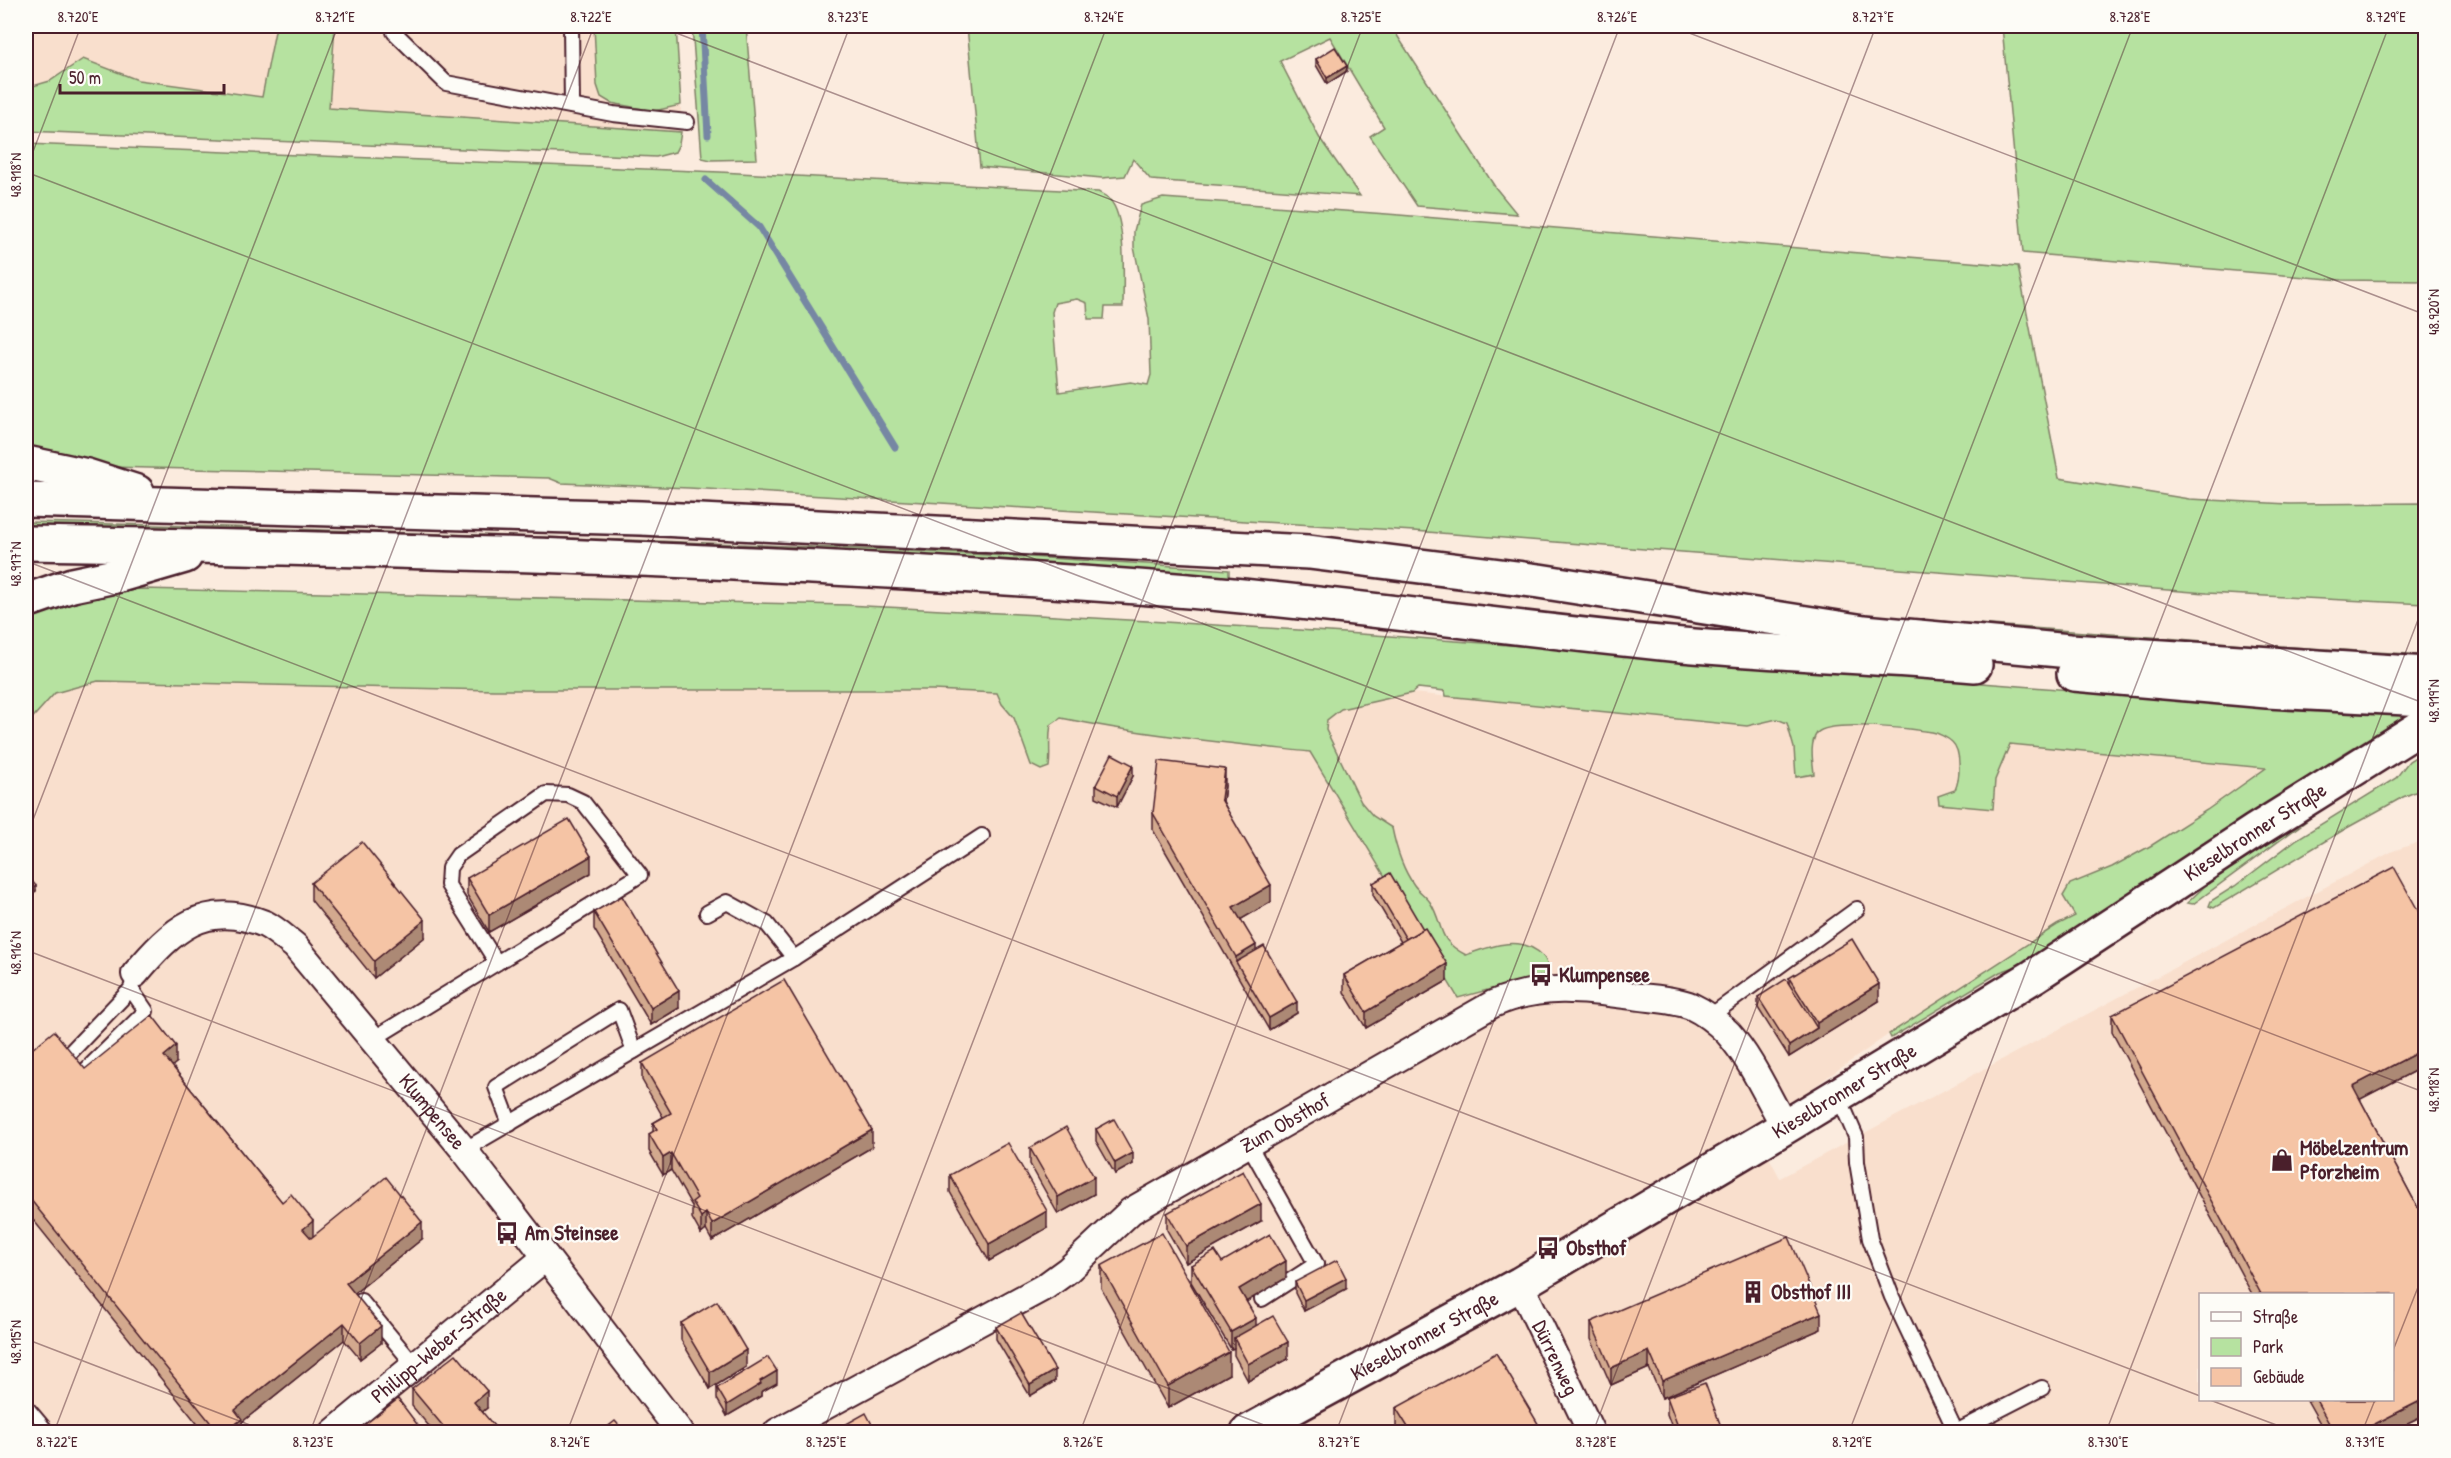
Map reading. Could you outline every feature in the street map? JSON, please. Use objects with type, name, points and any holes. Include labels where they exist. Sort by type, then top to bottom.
[{"type":"main road","points":[[26,463],[87,476],[170,503]]},
{"type":"main road","points":[[26,500],[652,518],[1309,552],[1539,581],[1864,632],[2070,651],[2426,674]]},
{"type":"main road","points":[[26,543],[219,547],[775,566],[1167,589],[1401,612],[1672,644],[1928,661],[2267,691],[2426,699]]},
{"type":"main road","points":[[26,601],[72,585],[120,575],[219,547]]},
{"type":"main road","name":"Kieselbronner Straße","points":[[1248,1432],[1520,1284],[1785,1127],[2034,976],[2245,837],[2419,728]]},
{"type":"street","name":"Klumpensee","points":[[133,982],[161,943],[187,924],[214,914],[238,917],[266,925],[295,946],[464,1150],[680,1432]]},
{"type":"street","name":"Zum Obsthof","points":[[777,1432],[1046,1286],[1068,1270],[1131,1210],[1493,1004],[1514,995],[1555,989],[1587,990],[1673,1001],[1691,1006],[1728,1034],[1747,1059],[1785,1127]]},
{"type":"street","name":"Philipp-Weber-Straße","points":[[334,1432],[546,1257]]},
{"type":"street","name":"Dürrenweg","points":[[1520,1284],[1591,1432]]},
{"type":"lane","points":[[394,26],[394,32],[446,83],[612,114],[687,122]]},
{"type":"lane","points":[[571,26],[572,106]]},
{"type":"lane","points":[[372,1040],[640,875],[583,802],[568,795],[546,794],[458,855],[448,868],[448,885],[497,963]]},
{"type":"lane","points":[[464,1150],[794,958],[982,836]]},
{"type":"lane","points":[[707,913],[727,902],[767,924],[794,958]]},
{"type":"lane","points":[[1708,1017],[1857,909]]},
{"type":"lane","points":[[67,1056],[133,982],[146,1011],[82,1074]]},
{"type":"lane","points":[[510,1124],[496,1087],[619,1010],[634,1051]]},
{"type":"lane","points":[[1837,1095],[1856,1137],[1857,1162],[1870,1239],[1893,1297],[1956,1432],[2042,1388]]},
{"type":"lane","points":[[1248,1143],[1316,1263],[1262,1299]]},
{"type":"lane","points":[[361,1301],[415,1366]]},
{"type":"lane","points":[[26,1407],[46,1432]]},
{"type":"shaded area","points":[[26,26],[313,26],[308,124],[26,111]]},
{"type":"shaded area","points":[[335,26],[594,26],[597,85],[628,108],[654,111],[681,105],[681,132],[328,108]]},
{"type":"shaded area","points":[[98,681],[494,690],[933,690],[997,693],[1002,704],[1014,718],[1031,765],[1051,751],[1048,736],[1051,725],[1061,718],[1115,727],[1326,730],[1327,720],[1341,709],[1412,693],[1747,726],[1777,719],[1787,723],[1794,748],[1796,777],[1814,774],[1813,745],[1816,734],[1824,727],[1841,724],[1934,732],[1952,741],[1960,751],[1959,782],[1955,790],[1939,804],[1993,809],[1995,780],[2010,743],[2267,768],[2070,907],[2076,916],[2057,925],[1889,1034],[1754,1129],[1780,1178],[2393,851],[2425,840],[2425,1432],[26,1432],[26,725],[55,693]]},
{"type":"green space","points":[[276,26],[335,26],[329,108],[681,132],[679,144],[675,152],[656,157],[26,131],[26,88],[50,81],[83,59],[138,80],[262,97]]},
{"type":"green space","points":[[594,26],[676,26],[681,105],[654,111],[611,103],[601,97],[597,85]]},
{"type":"green space","points":[[692,26],[746,26],[757,159],[711,160],[702,158]]},
{"type":"green space","points":[[967,26],[1391,26],[1495,187],[1517,214],[1417,206],[1370,136],[1384,127],[1330,37],[1280,61],[1319,137],[1360,196],[1151,180],[1133,159],[1125,176],[1102,178],[980,167]]},
{"type":"green space","points":[[2002,26],[2425,26],[2425,281],[2342,280],[2023,253]]},
{"type":"green space","points":[[26,144],[720,172],[1098,192],[1110,200],[1119,221],[1123,251],[1123,307],[1105,307],[1104,319],[1088,319],[1087,303],[1077,299],[1055,303],[1052,312],[1059,392],[1131,382],[1148,385],[1151,375],[1149,319],[1134,247],[1134,231],[1141,205],[1163,198],[1387,214],[2018,266],[2059,478],[2189,499],[2289,504],[2425,503],[2425,604],[2206,593],[1414,531],[689,488],[561,483],[549,478],[109,467],[26,454]]},
{"type":"green space","points":[[26,522],[400,532],[927,552],[1229,570],[1229,577],[26,529]]},
{"type":"green space","points":[[143,589],[848,605],[1081,617],[1391,636],[2177,698],[2413,711],[2330,762],[2334,768],[2026,963],[2000,972],[1891,1038],[1889,1034],[2057,925],[2075,916],[2063,896],[2070,884],[2112,867],[2152,845],[2266,768],[2010,744],[1995,780],[1993,809],[1939,804],[1938,796],[1955,790],[1959,758],[1952,742],[1932,732],[1872,726],[1825,729],[1817,733],[1813,742],[1814,774],[1796,777],[1794,748],[1787,723],[1777,719],[1747,726],[1446,696],[1445,691],[1418,688],[1412,693],[1341,709],[1327,720],[1326,730],[1361,802],[1373,816],[1392,828],[1406,872],[1430,902],[1449,943],[1466,955],[1506,944],[1526,945],[1535,949],[1547,962],[1547,974],[1458,998],[1310,752],[1154,734],[1061,718],[1051,725],[1049,767],[1041,770],[1031,765],[1014,718],[1002,704],[997,693],[933,690],[494,690],[98,681],[55,693],[26,725],[26,612],[101,591]]},
{"type":"green space","points":[[1832,613],[2244,644],[2425,655],[2425,658],[2023,637]]},
{"type":"green space","points":[[2425,751],[2425,788],[2403,797],[2345,829],[2214,908],[2209,906],[2211,901],[2235,886],[2297,839],[2396,778],[2409,761]]},
{"type":"green space","points":[[2335,800],[2193,904],[2187,903],[2204,887],[2278,833]]},
{"type":"building","points":[[1335,47],[1347,66],[1327,78],[1316,59]]},
{"type":"building","points":[[1112,754],[1133,765],[1117,796],[1096,785]]},
{"type":"building","points":[[1159,761],[1225,769],[1221,799],[1271,885],[1233,907],[1256,945],[1236,957],[1153,813]]},
{"type":"building","points":[[569,819],[591,856],[489,915],[467,878]]},
{"type":"building","points":[[362,842],[425,920],[374,961],[311,883]]},
{"type":"building","name":"Möbelzentrum Pforzheim","points":[[2394,867],[2426,925],[2426,1048],[2353,1086],[2426,1223],[2426,1398],[2359,1432],[2334,1432],[2317,1401],[2394,1401],[2394,1293],[2260,1293],[2112,1015]]},
{"type":"building","points":[[1390,873],[1423,929],[1406,939],[1373,883]]},
{"type":"building","points":[[28,876],[36,886],[30,890],[26,885]]},
{"type":"building","points":[[622,896],[679,991],[651,1008],[594,912]]},
{"type":"building","points":[[1425,928],[1447,964],[1366,1012],[1344,975]]},
{"type":"building","points":[[1852,939],[1879,984],[1817,1023],[1789,978]]},
{"type":"building","points":[[1264,946],[1297,1002],[1269,1018],[1236,962]]},
{"type":"building","points":[[1786,979],[1817,1028],[1789,1046],[1758,997]]},
{"type":"building","points":[[784,980],[872,1130],[712,1224],[706,1213],[701,1217],[692,1202],[697,1198],[671,1153],[663,1158],[649,1134],[657,1129],[653,1123],[671,1113],[642,1063]]},
{"type":"building","points":[[152,1015],[176,1046],[164,1056],[282,1202],[291,1194],[313,1221],[303,1229],[311,1238],[386,1177],[422,1222],[346,1283],[381,1326],[360,1343],[344,1323],[235,1410],[242,1419],[225,1432],[218,1432],[26,1194],[26,1054],[54,1031],[85,1069]]},
{"type":"building","points":[[1114,1119],[1133,1153],[1115,1163],[1096,1129]]},
{"type":"building","points":[[1066,1127],[1094,1177],[1058,1197],[1030,1148]]},
{"type":"building","points":[[1008,1143],[1047,1211],[989,1244],[950,1175]]},
{"type":"building","points":[[1243,1171],[1261,1204],[1186,1246],[1167,1213]]},
{"type":"building","points":[[1162,1233],[1229,1352],[1168,1386],[1101,1266]]},
{"type":"building","points":[[1270,1234],[1286,1261],[1239,1289],[1256,1318],[1231,1332],[1191,1265],[1215,1251],[1222,1262]]},
{"type":"building","name":"Obsthof III","points":[[1789,1237],[1821,1313],[1662,1381],[1649,1351],[1611,1368],[1591,1322]]},
{"type":"building","points":[[1337,1260],[1346,1278],[1304,1300],[1295,1282]]},
{"type":"building","points":[[717,1301],[746,1350],[710,1372],[681,1323]]},
{"type":"building","points":[[1021,1313],[1055,1370],[1030,1385],[996,1327]]},
{"type":"building","points":[[1273,1316],[1288,1342],[1248,1364],[1234,1338]]},
{"type":"building","points":[[1496,1353],[1543,1432],[1411,1432],[1396,1408]]},
{"type":"building","points":[[456,1354],[487,1391],[474,1402],[495,1427],[488,1432],[448,1432],[412,1389]]},
{"type":"building","points":[[768,1357],[777,1371],[727,1405],[717,1388]]},
{"type":"building","points":[[1705,1383],[1723,1432],[1680,1432],[1667,1397]]},
{"type":"building","points":[[398,1399],[423,1432],[355,1432]]},
{"type":"building","points":[[26,1413],[41,1432],[26,1432]]},
{"type":"building","points":[[866,1413],[876,1432],[832,1432]]},
{"type":"building","points":[[615,1421],[625,1432],[601,1432]]},
{"type":"building","points":[[1677,1428],[1679,1432],[1666,1432]]},
{"type":"waterway","points":[[702,26],[708,135]]},
{"type":"waterway","points":[[706,180],[759,227],[895,447]]},
{"type":"place","name":"Klumpensee","points":[[1541,975]]},
{"type":"place","name":"Möbelzentrum Pforzheim","points":[[2282,1160]]},
{"type":"place","name":"Am Steinsee","points":[[507,1233]]},
{"type":"place","name":"Obsthof","points":[[1548,1248]]},
{"type":"place","name":"Obsthof III","points":[[1753,1292]]}]
